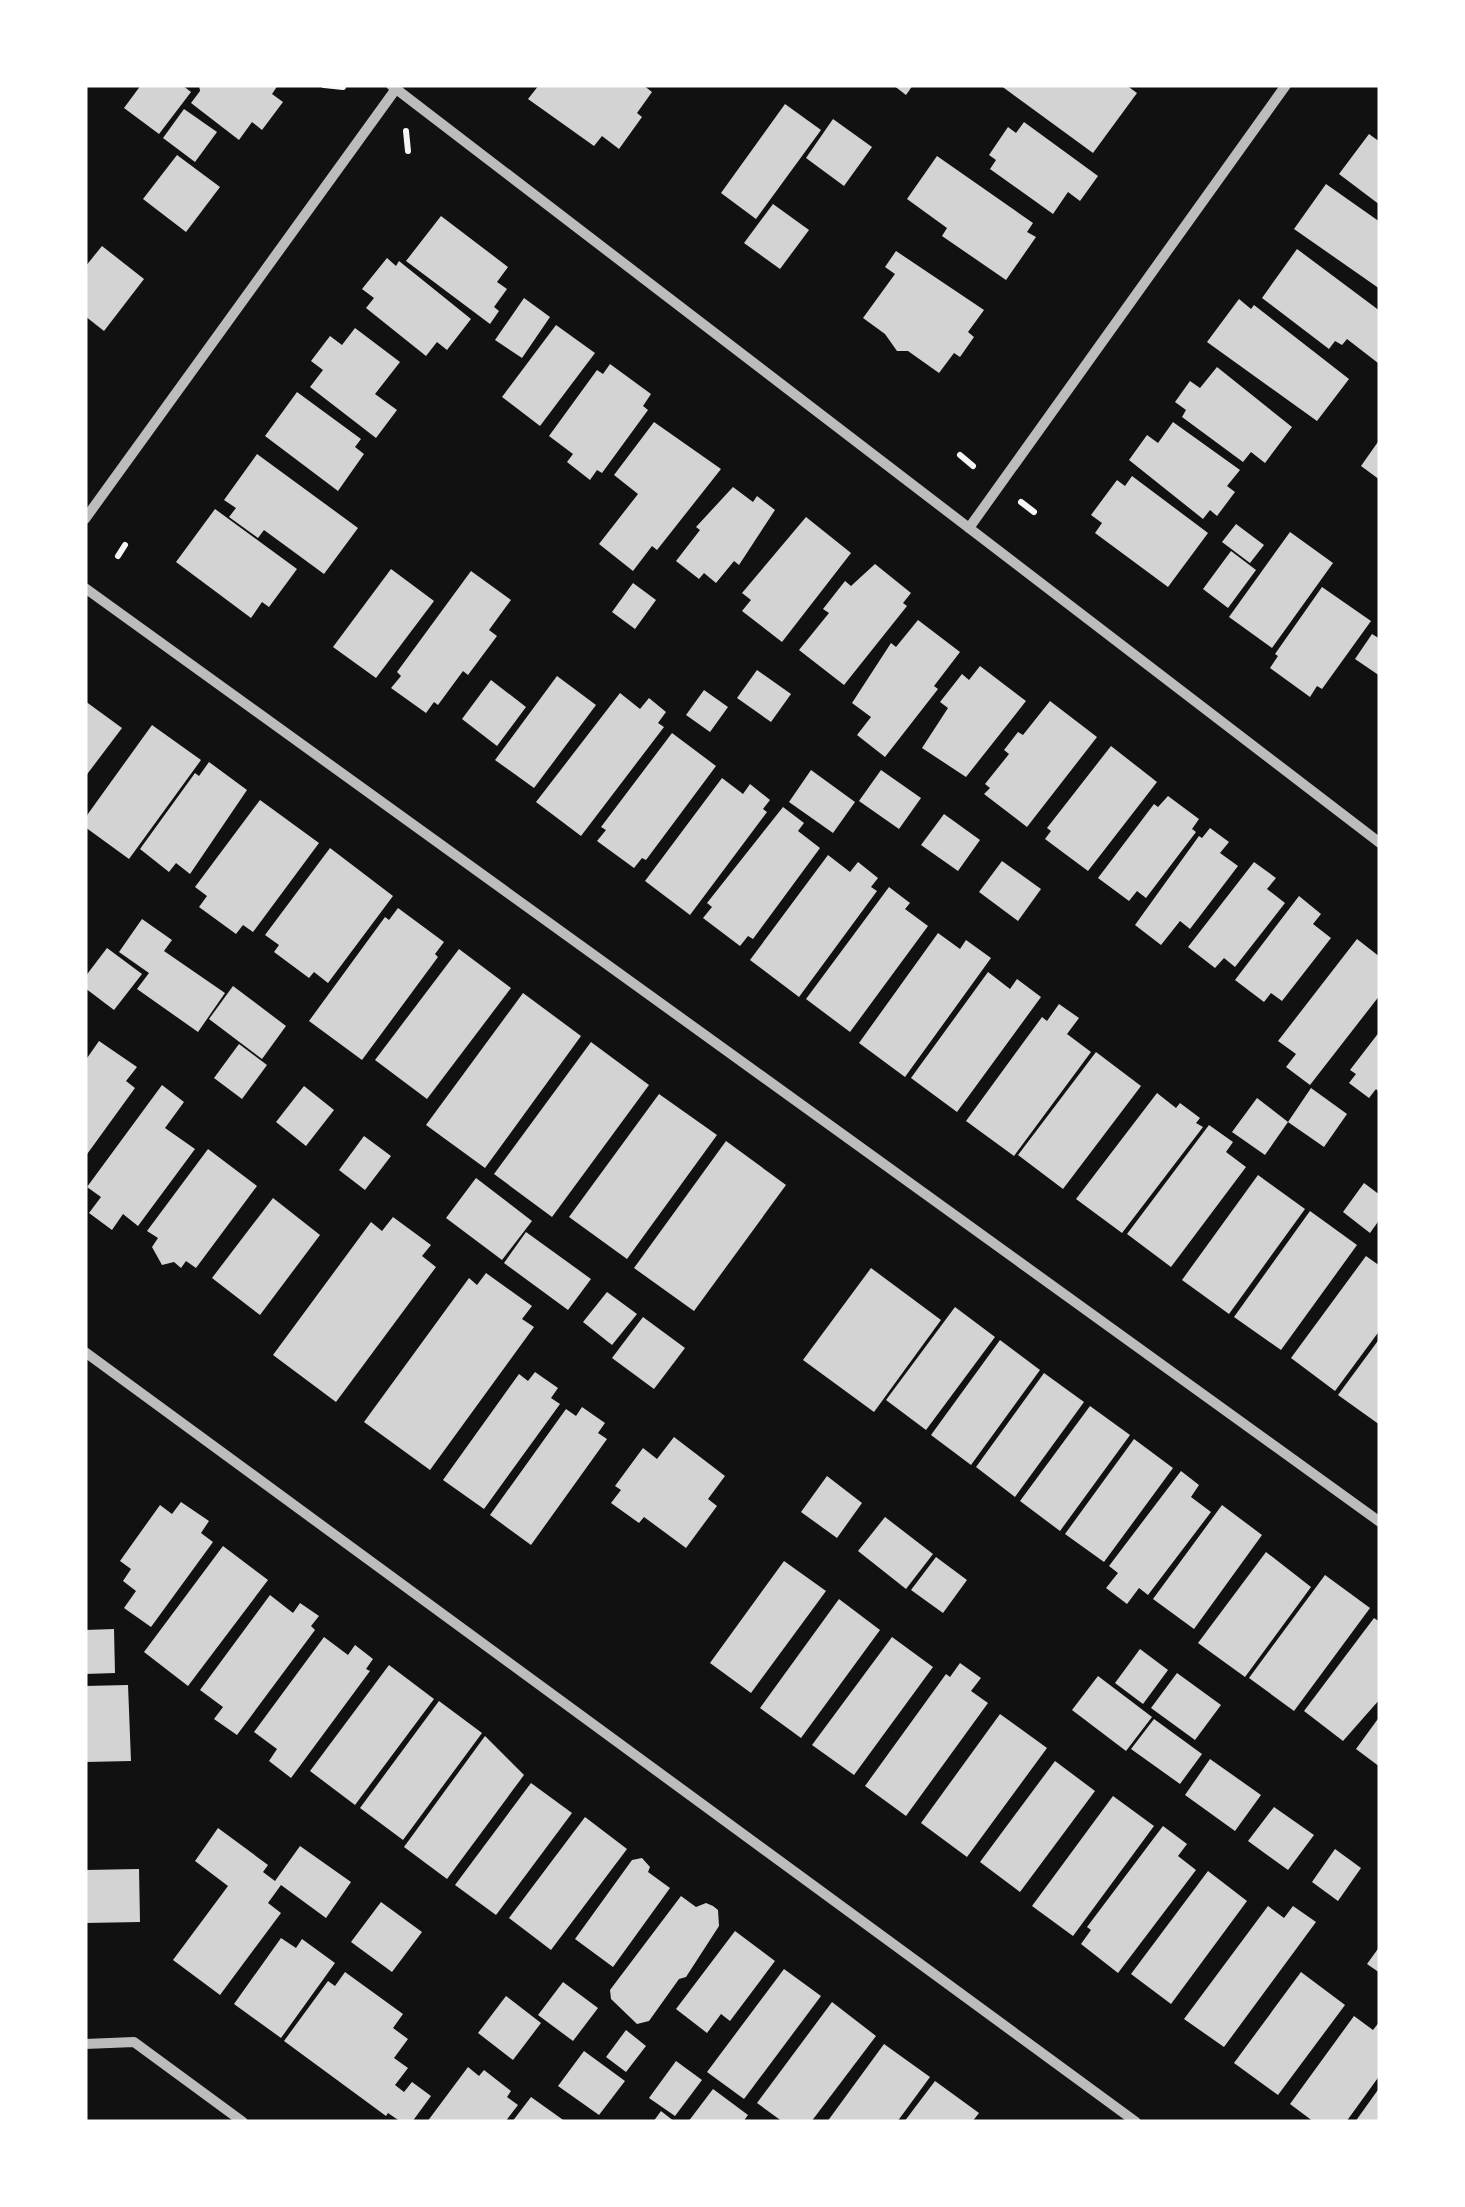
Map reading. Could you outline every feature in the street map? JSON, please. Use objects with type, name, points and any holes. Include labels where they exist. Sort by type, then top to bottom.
[{"type":"street","points":[[969,528],[1286,85]]},
{"type":"street","points":[[85,518],[395,86],[1380,843]]},
{"type":"street","points":[[85,588],[1380,1522]]},
{"type":"street","points":[[85,1352],[1136,2122]]},
{"type":"street","points":[[85,2044],[134,2042],[243,2122]]},
{"type":"path","points":[[324,85],[344,87]]},
{"type":"path","points":[[406,131],[408,151]]},
{"type":"path","points":[[960,455],[973,466]]},
{"type":"path","points":[[1021,502],[1034,512]]},
{"type":"path","points":[[118,556],[125,545]]},
{"type":"building","points":[[141,85],[182,85],[191,92],[159,134],[124,108]]},
{"type":"building","points":[[199,85],[278,85],[272,94],[283,102],[262,130],[252,122],[239,140],[191,103],[200,91]]},
{"type":"building","points":[[539,85],[643,85],[652,92],[637,113],[642,117],[619,149],[602,136],[594,146],[528,99]]},
{"type":"building","points":[[893,85],[913,85],[906,95]]},
{"type":"building","points":[[1000,85],[1126,85],[1137,93],[1093,153]]},
{"type":"building","points":[[785,104],[821,130],[756,219],[721,193]]},
{"type":"building","points":[[184,109],[217,132],[195,162],[163,138]]},
{"type":"building","points":[[833,119],[872,147],[844,186],[806,158]]},
{"type":"building","points":[[1024,122],[1098,176],[1080,201],[1068,192],[1053,214],[990,169],[996,160],[989,155],[1008,127],[1016,133]]},
{"type":"building","points":[[1369,134],[1380,142],[1380,205],[1339,174]]},
{"type":"building","points":[[177,155],[220,187],[186,232],[143,199]]},
{"type":"building","points":[[937,156],[1033,223],[1027,232],[1036,237],[1006,280],[942,236],[947,228],[907,199]]},
{"type":"building","points":[[1326,184],[1380,222],[1380,289],[1294,229]]},
{"type":"building","points":[[773,204],[809,230],[780,269],[744,243]]},
{"type":"building","points":[[441,216],[508,267],[497,282],[507,289],[494,307],[499,311],[490,324],[406,261]]},
{"type":"building","points":[[102,246],[144,279],[104,331],[85,316],[85,267]]},
{"type":"building","points":[[1297,249],[1380,311],[1378,363],[1347,339],[1342,345],[1335,341],[1329,349],[1262,298]]},
{"type":"building","points":[[896,251],[984,310],[968,332],[974,337],[960,357],[954,353],[939,373],[908,351],[897,351],[885,334],[863,318],[895,274],[885,267]]},
{"type":"building","points":[[387,258],[396,266],[399,261],[471,319],[447,350],[437,342],[426,356],[366,308],[374,298],[362,289]]},
{"type":"building","points":[[524,298],[550,317],[522,358],[495,340]]},
{"type":"building","points":[[1239,299],[1251,309],[1254,305],[1349,379],[1317,421],[1207,342]]},
{"type":"building","points":[[556,325],[595,353],[540,426],[502,397]]},
{"type":"building","points":[[355,328],[400,362],[375,394],[397,410],[376,438],[310,387],[323,370],[311,361],[330,336],[342,345]]},
{"type":"building","points":[[610,364],[651,394],[643,406],[648,410],[602,473],[597,470],[590,480],[567,462],[573,454],[549,436],[597,370],[603,374]]},
{"type":"building","points":[[1217,367],[1292,427],[1265,463],[1251,452],[1243,462],[1182,417],[1186,410],[1175,402],[1190,381],[1200,388]]},
{"type":"building","points":[[297,392],[361,439],[355,447],[364,454],[338,491],[265,436]]},
{"type":"building","points":[[654,422],[721,469],[657,550],[652,546],[633,571],[599,544],[638,494],[614,475]]},
{"type":"building","points":[[1173,422],[1240,470],[1227,486],[1235,492],[1217,516],[1210,510],[1203,519],[1129,460],[1147,435],[1158,443]]},
{"type":"building","points":[[1380,439],[1380,480],[1361,466]]},
{"type":"building","points":[[257,454],[358,528],[324,574],[264,530],[258,538],[229,517],[236,508],[224,500]]},
{"type":"building","points":[[1132,476],[1208,533],[1168,587],[1095,533],[1102,523],[1091,515],[1117,480],[1125,486]]},
{"type":"building","points":[[733,487],[753,502],[757,496],[775,510],[739,565],[734,561],[716,583],[704,573],[699,579],[676,561],[700,530],[696,527]]},
{"type":"building","points":[[215,509],[297,569],[269,607],[262,602],[251,618],[176,562]]},
{"type":"building","points":[[806,517],[851,553],[782,642],[742,611],[751,600],[742,593]]},
{"type":"building","points":[[1236,524],[1264,545],[1250,563],[1222,542]]},
{"type":"building","points":[[1290,532],[1333,563],[1272,648],[1229,617]]},
{"type":"building","points":[[1231,551],[1256,570],[1228,608],[1203,589]]},
{"type":"building","points":[[875,564],[911,593],[903,603],[907,606],[844,685],[799,650],[829,613],[823,609],[845,581],[851,586]]},
{"type":"building","points":[[391,569],[434,601],[376,678],[333,647]]},
{"type":"building","points":[[471,571],[511,600],[489,630],[497,636],[468,675],[463,671],[438,705],[434,702],[426,713],[391,688],[401,676],[397,672]]},
{"type":"building","points":[[633,583],[656,600],[635,629],[612,612]]},
{"type":"building","points":[[1322,587],[1371,621],[1322,689],[1317,686],[1310,697],[1270,668],[1278,656],[1275,654]]},
{"type":"building","points":[[918,620],[960,652],[934,686],[938,689],[885,757],[857,735],[871,717],[852,703],[891,643],[896,647]]},
{"type":"building","points":[[1372,634],[1380,639],[1380,676],[1355,659]]},
{"type":"building","points":[[980,666],[1026,701],[966,777],[922,748],[948,708],[940,702],[962,674],[969,680]]},
{"type":"building","points":[[757,670],[791,694],[771,722],[737,698]]},
{"type":"building","points":[[557,676],[596,705],[534,788],[495,760]]},
{"type":"building","points":[[491,680],[526,707],[497,746],[462,719]]},
{"type":"building","points":[[704,690],[728,707],[710,732],[686,715]]},
{"type":"building","points":[[620,693],[640,709],[649,698],[666,712],[658,723],[664,727],[581,836],[536,802]]},
{"type":"building","points":[[85,701],[122,728],[85,777]]},
{"type":"building","points":[[1050,701],[1097,737],[1027,827],[984,794],[990,788],[985,784],[1009,754],[1004,750],[1018,732],[1023,735]]},
{"type":"building","points":[[152,725],[201,760],[129,859],[85,827],[85,818]]},
{"type":"building","points":[[672,733],[716,766],[646,860],[642,858],[634,868],[597,841],[606,830],[601,827]]},
{"type":"building","points":[[1111,746],[1157,782],[1088,871],[1045,839],[1051,831],[1047,828]]},
{"type":"building","points":[[209,762],[247,790],[190,874],[176,863],[169,872],[140,849],[195,773],[199,776]]},
{"type":"building","points":[[811,770],[855,802],[833,833],[789,802]]},
{"type":"building","points":[[881,770],[921,798],[899,829],[859,801]]},
{"type":"building","points":[[722,778],[743,794],[750,784],[770,800],[763,809],[767,812],[690,915],[645,881]]},
{"type":"building","points":[[1168,796],[1199,819],[1192,829],[1196,832],[1146,898],[1137,891],[1129,901],[1098,878],[1154,804],[1158,807]]},
{"type":"building","points":[[260,800],[319,843],[253,932],[243,925],[236,934],[199,907],[207,896],[195,887]]},
{"type":"building","points":[[783,807],[804,823],[798,831],[820,848],[753,939],[748,936],[740,946],[703,918],[712,907],[707,903]]},
{"type":"building","points":[[944,814],[980,840],[958,871],[921,845]]},
{"type":"building","points":[[1210,828],[1229,842],[1220,853],[1238,866],[1190,929],[1180,921],[1161,945],[1135,925],[1199,836],[1202,838]]},
{"type":"building","points":[[330,848],[393,896],[328,983],[314,972],[309,978],[274,952],[279,945],[265,935]]},
{"type":"building","points":[[828,855],[850,872],[858,862],[878,878],[871,887],[877,891],[799,997],[750,960]]},
{"type":"building","points":[[1002,861],[1041,889],[1018,921],[979,892]]},
{"type":"building","points":[[1254,862],[1276,878],[1267,889],[1285,903],[1235,967],[1224,958],[1215,968],[1188,947]]},
{"type":"building","points":[[889,887],[910,903],[905,909],[928,926],[850,1032],[806,999]]},
{"type":"building","points":[[1299,896],[1321,914],[1313,924],[1331,938],[1282,1001],[1271,993],[1264,1002],[1235,980]]},
{"type":"building","points":[[398,908],[444,942],[435,954],[438,957],[362,1060],[309,1021],[385,917],[389,920]]},
{"type":"building","points":[[142,919],[172,940],[164,951],[225,993],[198,1032],[137,989],[149,973],[119,952]]},
{"type":"building","points":[[938,933],[960,949],[966,940],[991,958],[905,1077],[859,1043]]},
{"type":"building","points":[[1357,939],[1380,957],[1380,995],[1310,1085],[1286,1067],[1296,1054],[1278,1041]]},
{"type":"building","points":[[107,948],[142,974],[114,1010],[85,988],[85,977]]},
{"type":"building","points":[[459,949],[511,988],[427,1099],[375,1060]]},
{"type":"building","points":[[988,972],[1010,989],[1017,979],[1041,997],[957,1112],[911,1078]]},
{"type":"building","points":[[233,986],[286,1026],[262,1059],[209,1019]]},
{"type":"building","points":[[523,993],[581,1036],[485,1168],[426,1125]]},
{"type":"building","points":[[1059,1004],[1079,1018],[1067,1034],[1091,1052],[1014,1156],[966,1121],[1042,1017],[1047,1021]]},
{"type":"building","points":[[1380,1031],[1380,1093],[1376,1089],[1369,1098],[1349,1083],[1356,1074],[1350,1070]]},
{"type":"building","points":[[99,1041],[137,1067],[126,1081],[135,1088],[85,1157],[85,1061]]},
{"type":"building","points":[[591,1042],[649,1085],[552,1217],[494,1174]]},
{"type":"building","points":[[239,1044],[267,1065],[242,1099],[214,1078]]},
{"type":"building","points":[[1096,1052],[1141,1086],[1063,1189],[1018,1155]]},
{"type":"building","points":[[162,1085],[184,1102],[165,1128],[195,1149],[138,1226],[123,1214],[112,1230],[89,1213],[101,1197],[87,1187]]},
{"type":"building","points":[[304,1086],[334,1110],[306,1146],[276,1122]]},
{"type":"building","points":[[1311,1088],[1347,1114],[1324,1147],[1288,1122]]},
{"type":"building","points":[[1157,1093],[1176,1108],[1180,1103],[1200,1118],[1196,1123],[1203,1127],[1122,1233],[1076,1199]]},
{"type":"building","points":[[659,1094],[717,1135],[627,1259],[569,1217]]},
{"type":"building","points":[[1257,1098],[1288,1122],[1265,1155],[1232,1132]]},
{"type":"building","points":[[1209,1125],[1233,1142],[1226,1152],[1246,1167],[1171,1267],[1127,1234]]},
{"type":"building","points":[[364,1136],[391,1156],[365,1190],[339,1170]]},
{"type":"building","points":[[726,1141],[786,1185],[694,1311],[634,1268]]},
{"type":"building","points":[[208,1149],[257,1186],[196,1268],[186,1261],[181,1268],[174,1262],[162,1265],[152,1247],[158,1238],[147,1231]]},
{"type":"building","points":[[1258,1175],[1305,1209],[1229,1314],[1182,1280]]},
{"type":"building","points":[[476,1178],[532,1221],[502,1260],[446,1218]]},
{"type":"building","points":[[1364,1183],[1380,1195],[1380,1219],[1370,1233],[1343,1212]]},
{"type":"building","points":[[273,1198],[320,1235],[260,1315],[212,1278]]},
{"type":"building","points":[[1310,1211],[1357,1245],[1281,1350],[1234,1317]]},
{"type":"building","points":[[393,1217],[431,1245],[422,1256],[436,1267],[336,1402],[273,1355],[371,1222],[382,1231]]},
{"type":"building","points":[[526,1232],[591,1279],[568,1310],[504,1263]]},
{"type":"building","points":[[1366,1256],[1380,1266],[1380,1330],[1335,1391],[1291,1358]]},
{"type":"building","points":[[871,1268],[941,1320],[874,1412],[803,1360]]},
{"type":"building","points":[[486,1273],[532,1306],[522,1319],[534,1327],[430,1470],[364,1422],[469,1278],[477,1285]]},
{"type":"building","points":[[607,1292],[637,1314],[612,1345],[583,1322]]},
{"type":"building","points":[[955,1307],[995,1337],[926,1430],[886,1400]]},
{"type":"building","points":[[643,1317],[685,1348],[654,1389],[612,1358]]},
{"type":"building","points":[[1380,1338],[1380,1425],[1338,1395]]},
{"type":"building","points":[[1000,1340],[1040,1370],[971,1465],[931,1435]]},
{"type":"building","points":[[535,1372],[558,1388],[551,1398],[560,1404],[484,1509],[443,1480],[519,1374],[528,1381]]},
{"type":"building","points":[[1044,1373],[1084,1402],[1015,1497],[976,1467]]},
{"type":"building","points":[[1090,1406],[1130,1435],[1060,1531],[1020,1501]]},
{"type":"building","points":[[582,1407],[605,1423],[598,1433],[607,1439],[531,1545],[490,1515],[566,1409],[576,1416]]},
{"type":"building","points":[[674,1437],[725,1476],[708,1499],[717,1506],[686,1548],[644,1517],[639,1523],[611,1503],[621,1490],[615,1486],[643,1448],[657,1459]]},
{"type":"building","points":[[1134,1439],[1173,1468],[1104,1562],[1065,1534]]},
{"type":"building","points":[[1181,1471],[1199,1485],[1191,1497],[1211,1512],[1148,1595],[1139,1588],[1127,1604],[1106,1588],[1118,1573],[1109,1566]]},
{"type":"building","points":[[827,1476],[862,1503],[837,1538],[801,1512]]},
{"type":"building","points":[[181,1502],[209,1521],[201,1533],[213,1542],[151,1627],[124,1608],[136,1591],[123,1581],[131,1569],[120,1561],[160,1505],[172,1514]]},
{"type":"building","points":[[1222,1505],[1262,1535],[1194,1629],[1153,1599]]},
{"type":"building","points":[[885,1517],[933,1554],[906,1589],[858,1551]]},
{"type":"building","points":[[223,1546],[268,1580],[188,1686],[144,1652]]},
{"type":"building","points":[[1266,1552],[1311,1587],[1245,1677],[1198,1643]]},
{"type":"building","points":[[936,1557],[967,1580],[943,1613],[911,1590]]},
{"type":"building","points":[[784,1561],[826,1591],[751,1693],[710,1663]]},
{"type":"building","points":[[1325,1575],[1370,1608],[1294,1711],[1249,1678]]},
{"type":"building","points":[[270,1595],[293,1613],[300,1603],[319,1616],[311,1626],[315,1630],[237,1735],[214,1719],[223,1707],[200,1690]]},
{"type":"building","points":[[839,1599],[880,1630],[801,1738],[760,1708]]},
{"type":"building","points":[[1374,1618],[1380,1622],[1380,1699],[1343,1741],[1304,1711]]},
{"type":"building","points":[[114,1629],[115,1673],[85,1674],[85,1630]]},
{"type":"building","points":[[324,1637],[348,1655],[355,1645],[373,1659],[366,1669],[370,1671],[291,1778],[269,1761],[277,1749],[254,1732]]},
{"type":"building","points":[[892,1637],[933,1667],[854,1775],[812,1745]]},
{"type":"building","points":[[1140,1649],[1168,1670],[1143,1704],[1115,1683]]},
{"type":"building","points":[[960,1663],[981,1678],[971,1691],[988,1703],[906,1816],[865,1786],[946,1674],[950,1677]]},
{"type":"building","points":[[389,1665],[434,1699],[355,1805],[310,1771]]},
{"type":"building","points":[[1177,1673],[1221,1705],[1195,1740],[1151,1708]]},
{"type":"building","points":[[1098,1676],[1152,1717],[1126,1751],[1072,1710]]},
{"type":"building","points":[[128,1685],[131,1761],[85,1762],[85,1686]]},
{"type":"building","points":[[439,1701],[482,1733],[403,1840],[360,1808]]},
{"type":"building","points":[[1000,1714],[1047,1748],[967,1857],[921,1823]]},
{"type":"building","points":[[1380,1716],[1380,1767],[1356,1749]]},
{"type":"building","points":[[1154,1719],[1202,1754],[1180,1784],[1131,1749]]},
{"type":"building","points":[[485,1736],[524,1775],[447,1879],[404,1847]]},
{"type":"building","points":[[1210,1759],[1261,1795],[1235,1831],[1185,1795]]},
{"type":"building","points":[[1055,1761],[1095,1791],[1020,1892],[980,1862]]},
{"type":"building","points":[[531,1783],[572,1813],[496,1915],[455,1885]]},
{"type":"building","points":[[1113,1796],[1154,1826],[1073,1936],[1032,1906]]},
{"type":"building","points":[[1274,1807],[1314,1835],[1288,1870],[1248,1841]]},
{"type":"building","points":[[585,1817],[627,1849],[551,1950],[509,1918]]},
{"type":"building","points":[[1163,1826],[1187,1844],[1178,1856],[1196,1870],[1118,1973],[1081,1944],[1091,1930],[1087,1927]]},
{"type":"building","points":[[218,1828],[268,1865],[263,1872],[275,1881],[300,1846],[351,1882],[326,1918],[281,1885],[268,1903],[281,1913],[220,1995],[173,1960],[228,1886],[195,1861]]},
{"type":"building","points":[[1335,1849],[1361,1868],[1338,1901],[1312,1882]]},
{"type":"building","points":[[642,1858],[650,1867],[648,1872],[670,1888],[613,1967],[575,1939],[632,1860]]},
{"type":"building","points":[[139,1869],[140,1922],[85,1923],[85,1870]]},
{"type":"building","points":[[1208,1871],[1247,1901],[1171,2004],[1131,1974]]},
{"type":"building","points":[[681,1896],[696,1907],[706,1903],[713,1906],[718,1910],[719,1926],[686,1977],[679,1979],[649,2021],[637,2024],[611,1999],[610,1990]]},
{"type":"building","points":[[381,1902],[422,1932],[392,1972],[351,1942]]},
{"type":"building","points":[[1268,1906],[1284,1918],[1293,1906],[1316,1922],[1224,2047],[1184,2019]]},
{"type":"building","points":[[735,1931],[775,1961],[730,2021],[721,2014],[707,2033],[676,2009]]},
{"type":"building","points":[[281,1938],[296,1948],[302,1939],[335,1963],[281,2038],[234,2004]]},
{"type":"building","points":[[1380,1946],[1380,1973],[1367,1964]]},
{"type":"building","points":[[784,1969],[821,1996],[744,2099],[707,2072]]},
{"type":"building","points":[[345,1972],[403,2014],[393,2028],[408,2039],[394,2058],[408,2068],[395,2085],[404,2092],[412,2082],[431,2096],[412,2122],[401,2122],[388,2113],[386,2116],[284,2041],[328,1981],[335,1986]]},
{"type":"building","points":[[1301,1972],[1345,2005],[1278,2095],[1234,2063]]},
{"type":"building","points":[[563,1982],[598,2008],[573,2041],[538,2015]]},
{"type":"building","points":[[506,1996],[541,2023],[513,2060],[478,2033]]},
{"type":"building","points":[[832,2002],[876,2036],[811,2122],[783,2122],[757,2103]]},
{"type":"building","points":[[1354,2016],[1373,2030],[1380,2021],[1380,2075],[1346,2122],[1314,2122],[1290,2104]]},
{"type":"building","points":[[626,2030],[646,2046],[626,2072],[606,2057]]},
{"type":"building","points":[[884,2044],[930,2077],[897,2122],[827,2122]]},
{"type":"building","points":[[584,2051],[625,2081],[599,2115],[558,2086]]},
{"type":"building","points":[[676,2061],[702,2080],[675,2116],[649,2098]]},
{"type":"building","points":[[468,2067],[479,2076],[484,2070],[511,2091],[507,2097],[518,2105],[505,2122],[427,2122]]},
{"type":"building","points":[[935,2081],[979,2113],[972,2122],[904,2122]]},
{"type":"building","points":[[1380,2087],[1380,2122],[1355,2122]]},
{"type":"building","points":[[713,2089],[748,2115],[743,2122],[688,2122]]},
{"type":"building","points":[[531,2097],[566,2122],[512,2122]]},
{"type":"building","points":[[661,2111],[675,2122],[653,2122]]}]
